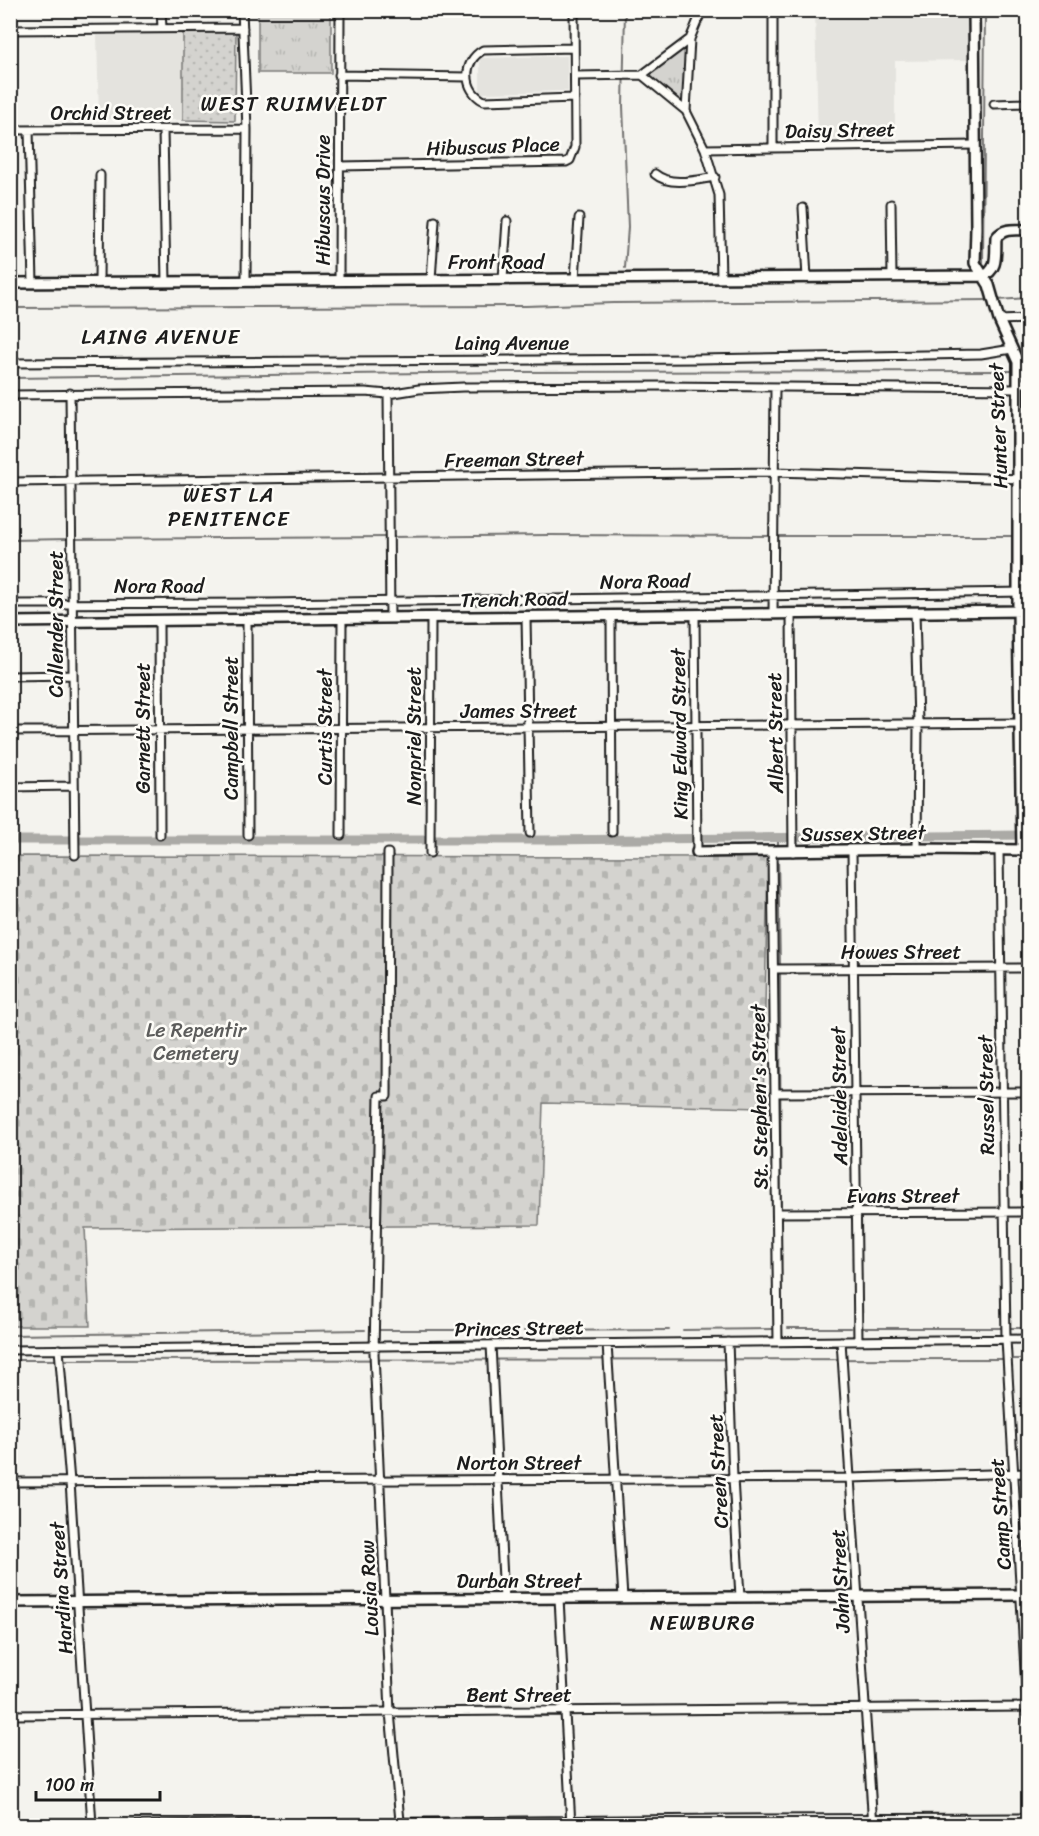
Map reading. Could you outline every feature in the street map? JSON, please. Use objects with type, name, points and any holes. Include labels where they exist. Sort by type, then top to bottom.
[{"type":"street","points":[[161,10],[162,28]]},
{"type":"street","points":[[242,10],[247,129],[246,281]]},
{"type":"street","name":"Hibuscus Drive","points":[[339,281],[340,10]]},
{"type":"street","name":"Hibuscus Place","points":[[340,166],[566,162],[570,160],[576,147],[574,10]]},
{"type":"street","points":[[686,111],[690,39],[702,10]]},
{"type":"street","points":[[772,10],[773,148]]},
{"type":"street","name":"Hunter Street","points":[[974,10],[975,263],[991,290],[999,320],[1018,362],[1021,383],[1024,479],[1018,611],[1024,723],[1022,827],[1024,847]]},
{"type":"street","points":[[10,30],[243,28]]},
{"type":"street","points":[[575,76],[642,75],[690,39]]},
{"type":"street","points":[[574,48],[483,50],[474,55],[470,62],[468,77],[471,89],[477,97],[484,101],[575,98]]},
{"type":"street","points":[[339,75],[468,77]]},
{"type":"street","points":[[642,75],[686,111],[705,149],[719,195],[720,278]]},
{"type":"street","points":[[994,104],[1029,104]]},
{"type":"street","name":"Orchid Street","points":[[10,130],[247,129]]},
{"type":"street","points":[[29,130],[33,283]]},
{"type":"street","points":[[163,130],[166,282]]},
{"type":"street","name":"Daisy Street","points":[[705,149],[975,145]]},
{"type":"street","points":[[655,174],[674,181],[715,177]]},
{"type":"street","points":[[99,175],[99,282]]},
{"type":"street","points":[[891,204],[892,277]]},
{"type":"street","points":[[803,208],[807,278]]},
{"type":"street","points":[[575,279],[579,218]]},
{"type":"street","points":[[503,279],[507,220]]},
{"type":"street","points":[[431,280],[435,221]]},
{"type":"street","points":[[982,276],[994,269],[996,238],[999,234],[1006,230],[1029,230]]},
{"type":"street","name":"Front Road","points":[[10,283],[982,276]]},
{"type":"street","points":[[999,320],[1029,319]]},
{"type":"street","name":"Laing Avenue","points":[[10,363],[721,358],[981,354],[1012,349]]},
{"type":"street","points":[[10,395],[365,392],[388,394],[419,389],[463,387],[775,387],[1021,383]]},
{"type":"street","points":[[773,614],[775,387]]},
{"type":"street","name":"Callender Street","points":[[70,393],[75,852]]},
{"type":"street","points":[[388,394],[390,618]]},
{"type":"street","name":"Freeman Street","points":[[10,483],[773,472],[1024,479]]},
{"type":"street","name":"Nora Road","points":[[10,604],[774,597],[1029,592]]},
{"type":"street","name":"Trench Road","points":[[10,622],[1029,611]]},
{"type":"street","points":[[915,612],[918,723],[917,849]]},
{"type":"street","name":"Albert Street","points":[[790,614],[793,852]]},
{"type":"street","name":"King Edward Street","points":[[695,615],[697,852]]},
{"type":"street","points":[[611,616],[612,832]]},
{"type":"street","points":[[526,617],[530,833]]},
{"type":"street","name":"Nonpriel Street","points":[[430,853],[432,618]]},
{"type":"street","name":"Curtis Street","points":[[341,834],[342,619]]},
{"type":"street","name":"Campbell Street","points":[[247,620],[248,835]]},
{"type":"street","name":"Garnett Street","points":[[159,621],[160,835]]},
{"type":"street","points":[[10,676],[73,675]]},
{"type":"street","name":"James Street","points":[[10,732],[1024,723]]},
{"type":"street","points":[[10,787],[74,786]]},
{"type":"street","name":"Sussex Street","points":[[697,852],[999,850],[1024,847]]},
{"type":"street","name":"Russel Street","points":[[999,850],[1006,1339]]},
{"type":"street","name":"Adelaide Street","points":[[852,851],[858,1341]]},
{"type":"street","name":"St. Stephen's Street","points":[[772,852],[778,1342]]},
{"type":"street","name":"Lousia Row","points":[[388,853],[387,1096],[379,1096],[373,1350],[390,1712],[402,1823]]},
{"type":"street","name":"Howes Street","points":[[774,969],[1029,968]]},
{"type":"street","points":[[775,1093],[1029,1092]]},
{"type":"street","name":"Evans Street","points":[[777,1213],[1029,1212]]},
{"type":"street","name":"Camp Street","points":[[1006,1339],[1013,1473],[1025,1595],[1029,1722]]},
{"type":"street","name":"Princes Street","points":[[10,1350],[607,1348],[728,1346],[778,1342],[1029,1339]]},
{"type":"street","name":"John Street","points":[[841,1341],[873,1822]]},
{"type":"street","name":"Creen Street","points":[[728,1346],[740,1597]]},
{"type":"street","points":[[607,1348],[623,1598]]},
{"type":"street","name":"Hardina Street","points":[[59,1349],[92,1826]]},
{"type":"street","points":[[491,1349],[504,1599]]},
{"type":"street","name":"Norton Street","points":[[10,1482],[850,1478],[1029,1473]]},
{"type":"street","name":"Durban Street","points":[[10,1602],[1025,1595]]},
{"type":"street","points":[[559,1598],[571,1823]]},
{"type":"street","name":"Bent Street","points":[[10,1715],[1028,1707]]},
{"type":"street","points":[[58,1826],[873,1822],[1029,1818]]},
{"type":"shaded area","points":[[815,11],[968,11],[967,60],[895,61],[895,140],[818,139]]},
{"type":"shaded area","points":[[183,33],[183,120],[99,119],[97,35]]},
{"type":"shaded area","points":[[567,56],[568,91],[480,93],[480,58]]},
{"type":"green space","points":[[258,11],[331,11],[331,73],[258,73]]},
{"type":"green space","points":[[236,32],[235,121],[183,120],[183,33]]},
{"type":"green space","points":[[687,45],[683,104],[648,75]]},
{"type":"green space","name":"Le Repentir Cemetery","points":[[10,856],[768,857],[763,1108],[543,1103],[539,1225],[85,1228],[90,1326],[11,1326]]},
{"type":"green space","points":[[727,1822],[868,1823],[868,1826],[727,1826]]},
{"type":"green space","points":[[1028,1822],[1028,1826],[879,1825],[879,1823]]},
{"type":"waterway","points":[[625,10],[623,106],[628,227],[625,268]]},
{"type":"waterway","points":[[983,264],[985,10]]},
{"type":"waterway","points":[[997,300],[1028,298]]},
{"type":"waterway","points":[[10,308],[526,306],[613,303],[992,300]]},
{"type":"waterway","points":[[10,378],[508,372],[1014,371]]},
{"type":"waterway","points":[[1019,371],[1028,371]]},
{"type":"waterway","points":[[392,537],[771,536]]},
{"type":"waterway","points":[[776,536],[1011,536]]},
{"type":"waterway","points":[[74,539],[387,537]]},
{"type":"waterway","points":[[10,540],[69,539]]},
{"type":"waterway","points":[[10,840],[543,840],[1028,835]]},
{"type":"waterway","points":[[778,837],[778,849]]},
{"type":"waterway","points":[[778,855],[780,966]]},
{"type":"waterway","points":[[780,972],[781,1329]]},
{"type":"waterway","points":[[788,1328],[851,1328]]},
{"type":"waterway","points":[[861,1328],[1001,1328]]},
{"type":"waterway","points":[[1011,1328],[1028,1328]]},
{"type":"waterway","points":[[683,1330],[773,1329]]},
{"type":"waterway","points":[[10,1335],[365,1330]]},
{"type":"waterway","points":[[379,1330],[510,1330]]},
{"type":"waterway","points":[[524,1331],[669,1330]]},
{"type":"waterway","points":[[10,1360],[1028,1359]]},
{"type":"waterway","points":[[10,1818],[83,1818]]},
{"type":"district","name":"WEST RUIMVELDT","points":[[294,104]]},
{"type":"district","name":"LAING AVENUE","points":[[161,337]]},
{"type":"district","name":"WEST LA PENITENCE","points":[[229,507]]},
{"type":"district","name":"NEWBURG","points":[[703,1623]]}]
